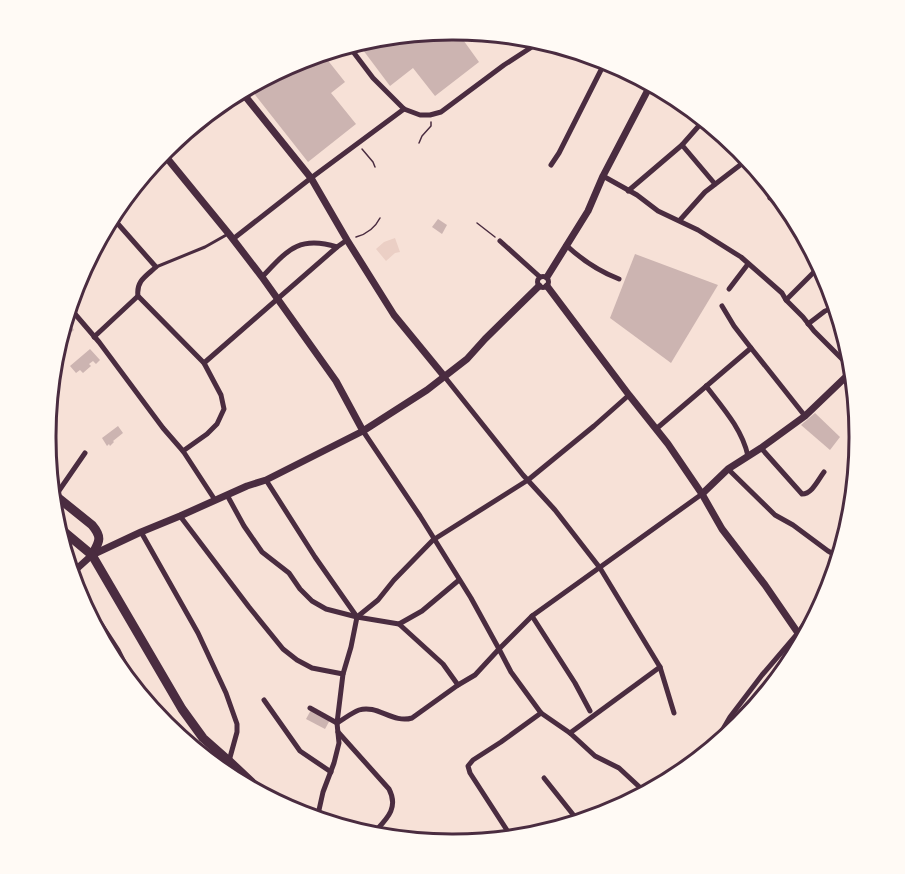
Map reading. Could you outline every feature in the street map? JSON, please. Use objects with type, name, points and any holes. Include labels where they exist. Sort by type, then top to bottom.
[{"type":"highway","points":[[61,500],[97,531],[100,537],[99,542],[92,555]]},
{"type":"highway","points":[[69,536],[92,555],[182,709],[203,738],[241,772]]},
{"type":"street","points":[[354,53],[373,78],[404,109],[420,115],[430,115],[441,112],[504,64],[530,48]]},
{"type":"street","points":[[551,165],[601,70]]},
{"type":"street","points":[[647,92],[588,210],[566,245],[543,277],[538,280],[561,305],[668,444],[702,494],[722,529],[798,632]]},
{"type":"street","points":[[247,98],[311,178],[394,315],[600,568],[660,667],[674,713]]},
{"type":"street","points":[[231,236],[404,109]]},
{"type":"street","points":[[628,191],[682,145],[699,126]]},
{"type":"street","points":[[682,145],[715,184]]},
{"type":"street","points":[[169,160],[231,236],[336,381],[363,431],[420,516],[491,633],[511,672],[541,713],[570,733],[595,756],[619,768],[639,787]]},
{"type":"street","points":[[680,220],[705,192],[740,165]]},
{"type":"street","points":[[603,176],[637,195],[658,211],[680,220],[741,257],[782,293],[829,347],[840,356]]},
{"type":"street","points":[[118,224],[156,267],[139,284],[138,296],[204,363],[221,395],[224,409],[216,424],[207,434],[183,451]]},
{"type":"street","points":[[204,363],[347,240]]},
{"type":"street","points":[[78,567],[92,555],[247,486],[266,480],[363,431],[427,390],[466,359],[549,282],[500,241]]},
{"type":"street","points":[[262,277],[291,249],[314,243],[337,247]]},
{"type":"street","points":[[566,245],[583,261],[619,279]]},
{"type":"street","points":[[729,289],[748,264]]},
{"type":"street","points":[[786,300],[813,273]]},
{"type":"street","points":[[94,337],[138,296]]},
{"type":"street","points":[[722,306],[734,326],[805,416]]},
{"type":"street","points":[[808,324],[828,310]]},
{"type":"street","points":[[76,315],[183,451],[215,500]]},
{"type":"street","points":[[656,429],[751,348]]},
{"type":"street","points":[[337,723],[365,709],[405,720],[412,718],[475,675],[532,616],[702,494],[728,469],[805,416],[845,378]]},
{"type":"street","points":[[706,386],[733,422],[745,444],[748,456]]},
{"type":"street","points":[[319,810],[339,742],[337,723],[343,674],[357,617],[378,600],[394,580],[434,540],[528,480],[629,395]]},
{"type":"street","points":[[761,448],[802,494],[809,492],[824,472]]},
{"type":"street","points":[[59,486],[85,453]]},
{"type":"street","points":[[728,469],[775,515],[831,553]]},
{"type":"street","points":[[266,480],[357,617]]},
{"type":"street","points":[[227,495],[256,545],[289,573],[306,596],[319,606],[357,617],[399,624],[443,664],[458,685]]},
{"type":"street","points":[[180,516],[283,649],[312,668],[343,674]]},
{"type":"street","points":[[141,532],[198,633],[226,693],[237,724],[229,761]]},
{"type":"street","points":[[399,624],[422,611],[459,580]]},
{"type":"street","points":[[532,616],[590,711]]},
{"type":"street","points":[[728,721],[762,675],[786,652]]},
{"type":"street","points":[[570,733],[660,667]]},
{"type":"street","points":[[264,700],[300,751],[331,772]]},
{"type":"street","points":[[310,708],[337,723]]},
{"type":"street","points":[[507,830],[468,769],[470,763],[541,713]]},
{"type":"street","points":[[338,732],[389,789],[394,800],[391,813],[379,827]]},
{"type":"street","points":[[474,779],[476,772]]},
{"type":"street","points":[[544,778],[573,814]]},
{"type":"lane","points":[[156,267],[231,236]]},
{"type":"path","points":[[419,143],[431,126],[430,115]]},
{"type":"path","points":[[366,154],[375,167]]},
{"type":"path","points":[[347,240],[364,235],[380,218]]},
{"type":"path","points":[[477,223],[492,235]]},
{"type":"shaded area","points":[[395,238],[400,252],[395,253],[386,261],[376,249],[384,242]]},
{"type":"building","points":[[464,40],[479,62],[435,96],[413,68],[390,86],[364,51],[427,41]]},
{"type":"building","points":[[328,61],[345,82],[331,93],[356,124],[308,162],[254,94],[277,81]]},
{"type":"building","points":[[438,219],[447,225],[442,234],[432,227]]},
{"type":"building","points":[[635,254],[718,285],[671,363],[610,318]]},
{"type":"building","points":[[90,349],[100,360],[96,364],[93,361],[89,364],[91,366],[83,373],[80,370],[76,373],[70,366]]},
{"type":"building","points":[[815,413],[840,437],[830,450],[801,425]]},
{"type":"building","points":[[118,426],[123,433],[110,446],[109,444],[107,446],[102,438]]},
{"type":"building","points":[[311,710],[330,720],[325,729],[306,719]]}]
